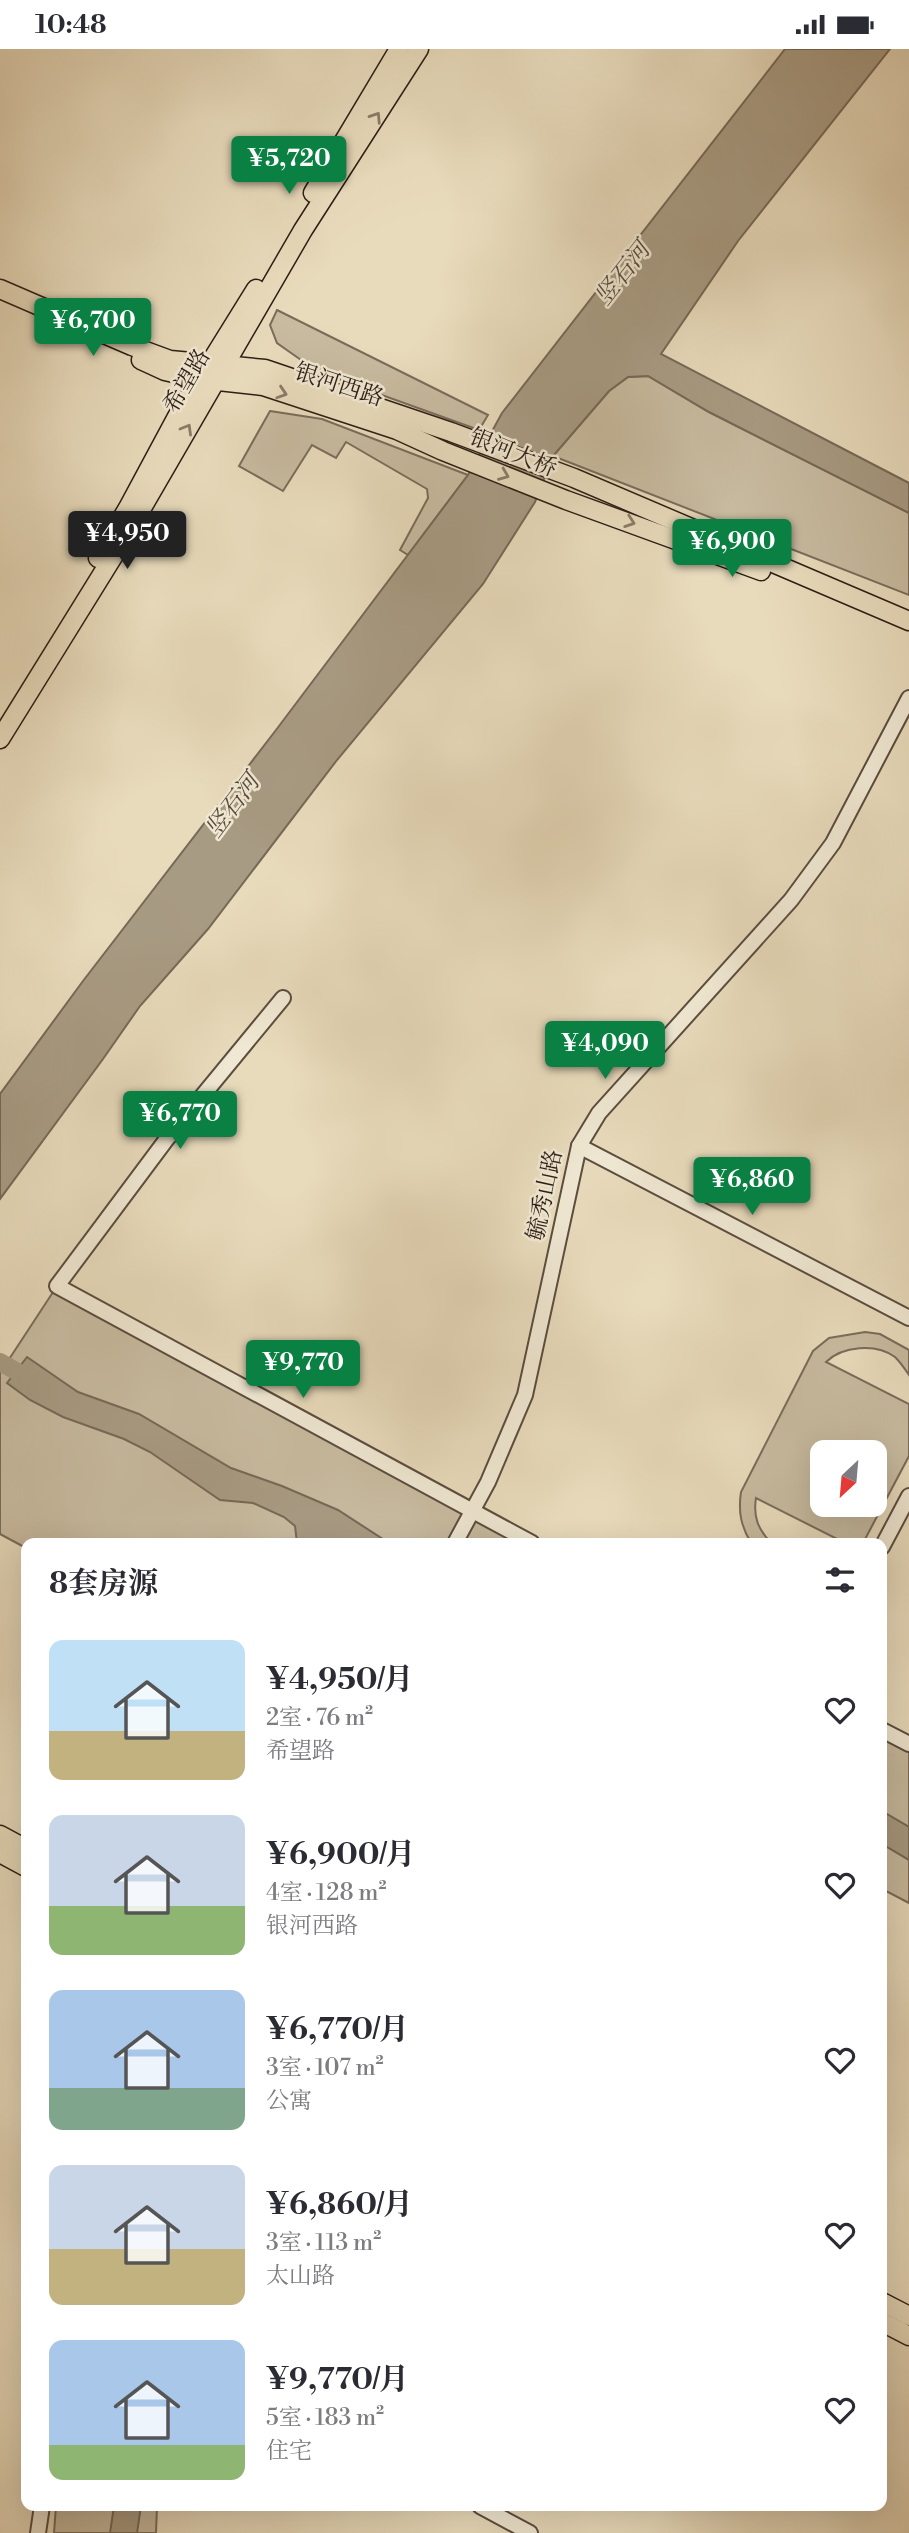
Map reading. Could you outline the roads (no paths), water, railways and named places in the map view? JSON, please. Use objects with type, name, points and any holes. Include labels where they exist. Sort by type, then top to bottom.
[{"type":"main road","name":"希望路","points":[[0,719],[128,508],[303,230],[403,52]]},
{"type":"main road","name":"银河西路","points":[[0,289],[170,360],[265,369],[452,432]]},
{"type":"main road","name":"银河西路","points":[[0,297],[165,371],[262,386],[397,430],[443,451]]},
{"type":"main road","name":"希望路","points":[[0,739],[124,539],[208,379]]},
{"type":"main road","name":"银河大桥","points":[[452,432],[574,478],[909,621]]},
{"type":"main road","name":"银河大桥","points":[[443,451],[566,500],[716,552],[909,630]]},
{"type":"main road","points":[[0,1835],[21,1846]]},
{"type":"main road","points":[[0,1853],[21,1864]]},
{"type":"main road","points":[[887,2305],[909,2316]]},
{"type":"main road","points":[[887,2325],[909,2336]]},
{"type":"street","name":"毓秀山路","points":[[458,1538],[473,1512],[526,1395],[579,1146],[599,1113],[791,900],[833,843],[909,698]]},
{"type":"street","points":[[282,998],[166,1140],[57,1286],[522,1538]]},
{"type":"street","points":[[579,1146],[909,1318]]},
{"type":"street","points":[[887,1538],[909,1496]]},
{"type":"street","points":[[887,1733],[909,1744]]},
{"type":"street","points":[[38,2533],[41,2511]]},
{"type":"street","points":[[489,2511],[530,2533]]},
{"type":"water","name":"竖石河","points":[[785,49],[890,49],[738,241],[661,354],[909,483],[909,513],[709,412],[648,376],[628,377],[609,391],[553,456],[535,502],[483,584],[337,760],[208,929],[140,1006],[0,1199],[0,1094],[468,475],[502,413]]},
{"type":"water","points":[[27,1357],[78,1392],[139,1414],[231,1468],[338,1510],[381,1538],[296,1538],[295,1526],[284,1517],[253,1503],[220,1500],[150,1452],[124,1439],[63,1417],[30,1400],[7,1383]]},
{"type":"water","points":[[887,1814],[909,1827],[909,1860],[887,1847]]},
{"type":"water","points":[[113,2511],[140,2511],[137,2533],[110,2533]]},
{"type":"waterway","points":[[0,1362],[37,1383]]}]
